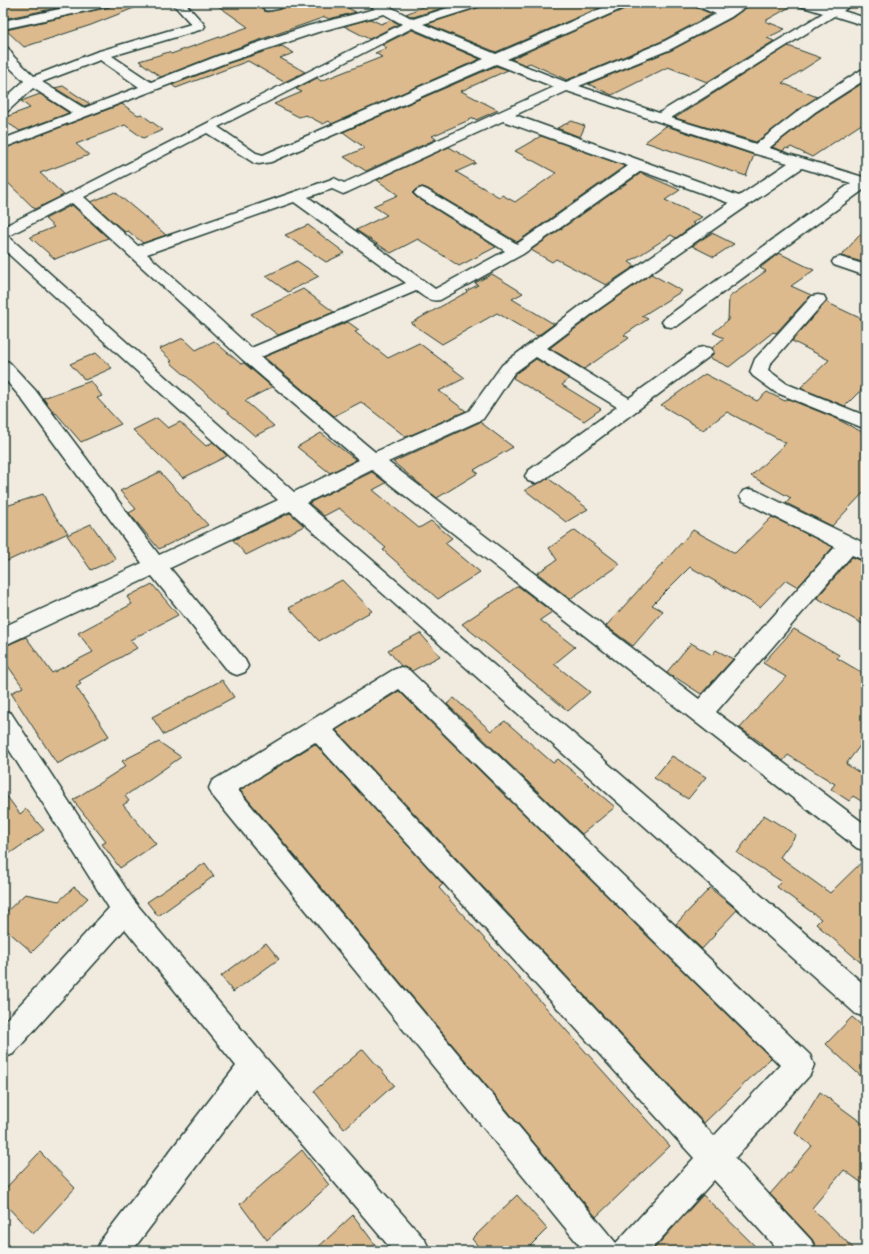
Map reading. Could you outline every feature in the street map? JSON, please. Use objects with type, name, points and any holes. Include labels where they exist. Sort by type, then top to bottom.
[{"type":"street","points":[[3,25],[105,3]]},
{"type":"street","points":[[3,108],[32,81],[154,37],[199,26],[178,3]]},
{"type":"street","points":[[3,233],[413,23],[476,3]]},
{"type":"street","points":[[208,127],[251,156],[259,160],[266,159],[624,3]]},
{"type":"street","points":[[700,3],[727,14]]},
{"type":"street","points":[[137,252],[334,183],[343,189],[565,87],[666,46],[745,3]]},
{"type":"street","points":[[804,3],[866,22]]},
{"type":"street","points":[[661,118],[847,3]]},
{"type":"street","points":[[3,144],[223,59],[380,7],[495,59],[565,87],[757,150],[864,183]]},
{"type":"street","points":[[101,55],[149,87]]},
{"type":"street","points":[[5,57],[32,81],[82,113]]},
{"type":"street","points":[[757,150],[810,110],[866,74]]},
{"type":"street","points":[[503,116],[740,202]]},
{"type":"street","points":[[3,637],[292,502],[373,461],[476,415],[508,369],[594,304],[740,202],[799,163]]},
{"type":"street","points":[[296,196],[434,296],[517,250],[638,166]]},
{"type":"street","points":[[671,322],[864,183]]},
{"type":"street","points":[[422,193],[517,250]]},
{"type":"street","points":[[74,196],[249,356],[373,461],[866,840]]},
{"type":"street","points":[[3,240],[292,502],[866,1004]]},
{"type":"street","points":[[840,262],[866,271]]},
{"type":"street","points":[[249,356],[418,284]]},
{"type":"street","points":[[818,300],[761,363],[759,372],[781,388],[863,416]]},
{"type":"street","points":[[536,349],[631,407]]},
{"type":"street","points":[[535,476],[704,352]]},
{"type":"street","points":[[3,366],[28,394],[156,566],[237,666]]},
{"type":"street","points":[[701,713],[857,549],[750,496]]},
{"type":"street","points":[[604,1251],[221,788],[401,676],[800,1065],[629,1251]]},
{"type":"street","points":[[3,720],[125,910],[254,1066],[414,1251]]},
{"type":"street","points":[[317,728],[800,1251]]},
{"type":"street","points":[[3,1044],[125,910]]},
{"type":"street","points":[[112,1251],[254,1066]]},
{"type":"building","points":[[3,3],[81,3],[3,19]]},
{"type":"building","points":[[112,3],[144,4],[91,25],[24,47],[6,30],[109,7]]},
{"type":"building","points":[[214,3],[266,3],[262,7],[264,11],[267,12],[280,9],[288,3],[356,3],[356,5],[348,8],[356,12],[329,19],[325,17],[217,55],[161,77],[139,61],[169,52],[171,54],[248,27]]},
{"type":"building","points":[[431,3],[458,3],[413,17],[406,14]]},
{"type":"building","points":[[483,3],[598,3],[604,6],[496,52],[427,24],[480,7]]},
{"type":"building","points":[[631,3],[693,3],[695,7],[712,14],[660,42],[567,80],[530,63],[525,65],[511,59],[629,7]]},
{"type":"building","points":[[752,3],[797,3],[765,21],[785,29],[767,38],[774,41],[707,82],[668,67],[612,95],[588,84],[672,50],[732,18]]},
{"type":"building","points":[[370,19],[381,24],[391,20],[399,24],[369,39],[344,26]]},
{"type":"building","points":[[412,30],[480,59],[332,124],[329,121],[323,124],[306,115],[299,117],[274,104],[302,92],[296,89],[317,78],[321,81],[382,57],[375,53],[387,48],[382,45]]},
{"type":"building","points":[[282,46],[294,53],[280,58],[305,72],[284,82],[248,61],[176,88],[172,85],[229,63]]},
{"type":"building","points":[[788,46],[821,58],[782,83],[817,97],[756,142],[675,118]]},
{"type":"building","points":[[496,66],[508,70],[461,91],[498,110],[476,120],[474,118],[432,136],[436,139],[366,171],[344,157],[365,148],[343,132]]},
{"type":"building","points":[[866,81],[866,121],[812,157],[791,147],[788,149],[786,148],[783,151],[772,147],[816,113]]},
{"type":"building","points":[[63,86],[90,104],[84,106],[55,88]]},
{"type":"building","points":[[40,94],[69,113],[20,131],[3,120],[3,118],[30,108],[21,101]]},
{"type":"building","points":[[122,104],[138,115],[141,114],[163,130],[143,138],[125,125],[76,144],[89,155],[40,173],[64,195],[35,209],[3,178],[3,149]]},
{"type":"building","points":[[572,121],[585,126],[580,137],[557,128]]},
{"type":"building","points":[[666,126],[754,155],[746,176],[645,142]]},
{"type":"building","points":[[541,136],[625,166],[517,242],[428,189],[423,187],[416,189],[412,193],[416,197],[496,247],[459,266],[418,239],[391,253],[356,230],[387,215],[373,206],[398,195],[377,180],[449,147],[476,163],[456,172],[499,197],[502,195],[515,202],[556,173],[515,151]]},
{"type":"building","points":[[641,173],[680,190],[665,200],[702,217],[692,223],[695,224],[676,238],[671,235],[629,262],[635,266],[606,285],[556,259],[552,262],[531,250]]},
{"type":"building","points":[[115,192],[166,235],[143,243],[128,231],[125,232],[91,202]]},
{"type":"building","points":[[72,205],[108,238],[55,259],[30,237],[54,227],[45,219]]},
{"type":"building","points":[[308,225],[345,253],[326,262],[285,235]]},
{"type":"building","points":[[866,228],[866,263],[841,256]]},
{"type":"building","points":[[712,233],[734,244],[714,257],[692,246]]},
{"type":"building","points":[[779,253],[814,270],[791,286],[811,295],[776,333],[773,332],[729,367],[710,358],[714,352],[712,348],[724,338],[713,333],[728,320],[729,297],[766,271],[760,268]]},
{"type":"building","points":[[297,261],[319,276],[288,292],[266,276]]},
{"type":"building","points":[[492,274],[523,293],[512,299],[554,324],[537,336],[497,313],[442,344],[411,323],[467,292],[466,291],[478,285],[475,283]]},
{"type":"building","points":[[651,274],[682,291],[642,316],[648,319],[624,335],[629,338],[584,369],[550,348],[601,309]]},
{"type":"building","points":[[303,289],[334,312],[278,335],[251,314]]},
{"type":"building","points":[[826,302],[866,321],[866,385],[845,406],[800,388],[829,360],[792,341]]},
{"type":"building","points":[[348,322],[359,330],[355,332],[388,358],[419,343],[465,378],[439,391],[466,411],[406,437],[361,402],[334,416],[264,357]]},
{"type":"building","points":[[183,338],[196,350],[214,341],[241,364],[244,363],[272,387],[245,401],[274,426],[255,436],[170,362],[172,361],[159,349]]},
{"type":"building","points":[[96,353],[112,368],[85,380],[70,364]]},
{"type":"building","points":[[536,359],[569,379],[562,385],[601,409],[584,421],[513,378],[515,374]]},
{"type":"building","points":[[705,374],[757,401],[767,392],[785,401],[788,399],[833,417],[866,434],[866,490],[832,526],[786,503],[791,498],[751,476],[786,443],[727,412],[703,430],[661,405]]},
{"type":"building","points":[[91,381],[102,396],[97,398],[121,424],[81,442],[56,413],[55,414],[43,398]]},
{"type":"building","points":[[157,418],[168,428],[180,422],[206,446],[213,442],[227,456],[183,478],[133,430]]},
{"type":"building","points":[[480,422],[513,447],[474,470],[478,473],[437,498],[393,462]]},
{"type":"building","points":[[321,433],[356,460],[330,473],[297,447]]},
{"type":"building","points":[[160,472],[208,525],[159,549],[129,513],[136,509],[120,491]]},
{"type":"building","points":[[372,472],[386,483],[373,490],[419,528],[431,521],[452,538],[445,543],[480,572],[438,599],[383,550],[386,548],[339,508],[324,516],[309,503]]},
{"type":"building","points":[[548,478],[588,509],[566,522],[525,490]]},
{"type":"building","points":[[43,494],[52,512],[68,533],[3,563],[3,507]]},
{"type":"building","points":[[290,513],[304,526],[246,555],[233,540]]},
{"type":"building","points":[[772,517],[833,547],[798,587],[786,580],[760,607],[690,567],[652,605],[663,611],[633,646],[606,626],[693,530],[735,553]]},
{"type":"building","points":[[91,524],[116,559],[91,570],[67,535]]},
{"type":"building","points":[[575,530],[620,564],[570,599],[537,573],[557,560],[549,548]]},
{"type":"building","points":[[852,557],[866,562],[866,626],[817,598]]},
{"type":"building","points":[[342,580],[372,611],[319,641],[289,608]]},
{"type":"building","points":[[152,584],[178,615],[130,640],[137,648],[79,681],[81,684],[76,687],[109,736],[57,764],[11,693],[23,687],[3,659],[3,647],[26,637],[52,673],[93,652],[78,633],[132,604],[127,597]]},
{"type":"building","points":[[518,586],[552,612],[540,620],[575,647],[554,664],[590,692],[568,711],[462,624]]},
{"type":"building","points":[[794,629],[839,655],[837,658],[866,675],[866,738],[846,764],[866,777],[866,804],[853,796],[849,801],[831,789],[835,784],[788,755],[783,761],[762,745],[763,744],[740,728],[786,677],[763,663]]},
{"type":"building","points":[[420,633],[440,656],[412,671],[401,666],[388,650]]},
{"type":"building","points":[[691,643],[712,655],[716,650],[733,659],[701,694],[667,672]]},
{"type":"building","points":[[222,680],[234,697],[164,735],[152,717]]},
{"type":"building","points":[[399,691],[771,1058],[704,1123],[336,730]]},
{"type":"building","points":[[454,698],[491,731],[505,721],[553,763],[558,759],[615,807],[582,834],[447,704]]},
{"type":"building","points":[[159,742],[181,757],[125,796],[129,801],[123,805],[156,844],[120,868],[102,844],[106,842],[73,800],[126,766],[122,761]]},
{"type":"building","points":[[315,744],[443,884],[439,888],[670,1146],[596,1217],[240,790]]},
{"type":"building","points":[[672,756],[706,777],[688,799],[654,778]]},
{"type":"building","points":[[3,791],[20,814],[26,809],[44,830],[3,858]]},
{"type":"building","points":[[764,815],[796,835],[780,857],[830,893],[866,858],[866,967],[816,924],[821,919],[777,887],[781,881],[737,853]]},
{"type":"building","points":[[205,863],[214,876],[158,916],[147,902]]},
{"type":"building","points":[[74,887],[88,898],[32,952],[3,927],[3,915],[25,894],[59,901]]},
{"type":"building","points":[[710,888],[737,910],[702,949],[676,924]]},
{"type":"building","points":[[266,943],[279,959],[233,992],[221,976]]},
{"type":"building","points":[[852,1017],[866,1029],[866,1081],[826,1044]]},
{"type":"building","points":[[363,1049],[394,1085],[344,1129],[314,1091]]},
{"type":"building","points":[[820,1092],[866,1126],[866,1186],[844,1170],[812,1208],[856,1251],[819,1251],[812,1239],[770,1194],[812,1146],[795,1133]]},
{"type":"building","points":[[302,1150],[329,1185],[267,1240],[240,1204]]},
{"type":"building","points":[[40,1152],[75,1188],[33,1234],[3,1202],[3,1191]]},
{"type":"building","points":[[517,1195],[547,1229],[525,1251],[482,1251],[472,1239]]},
{"type":"building","points":[[703,1195],[760,1251],[652,1251]]},
{"type":"building","points":[[353,1215],[380,1251],[314,1251]]}]
